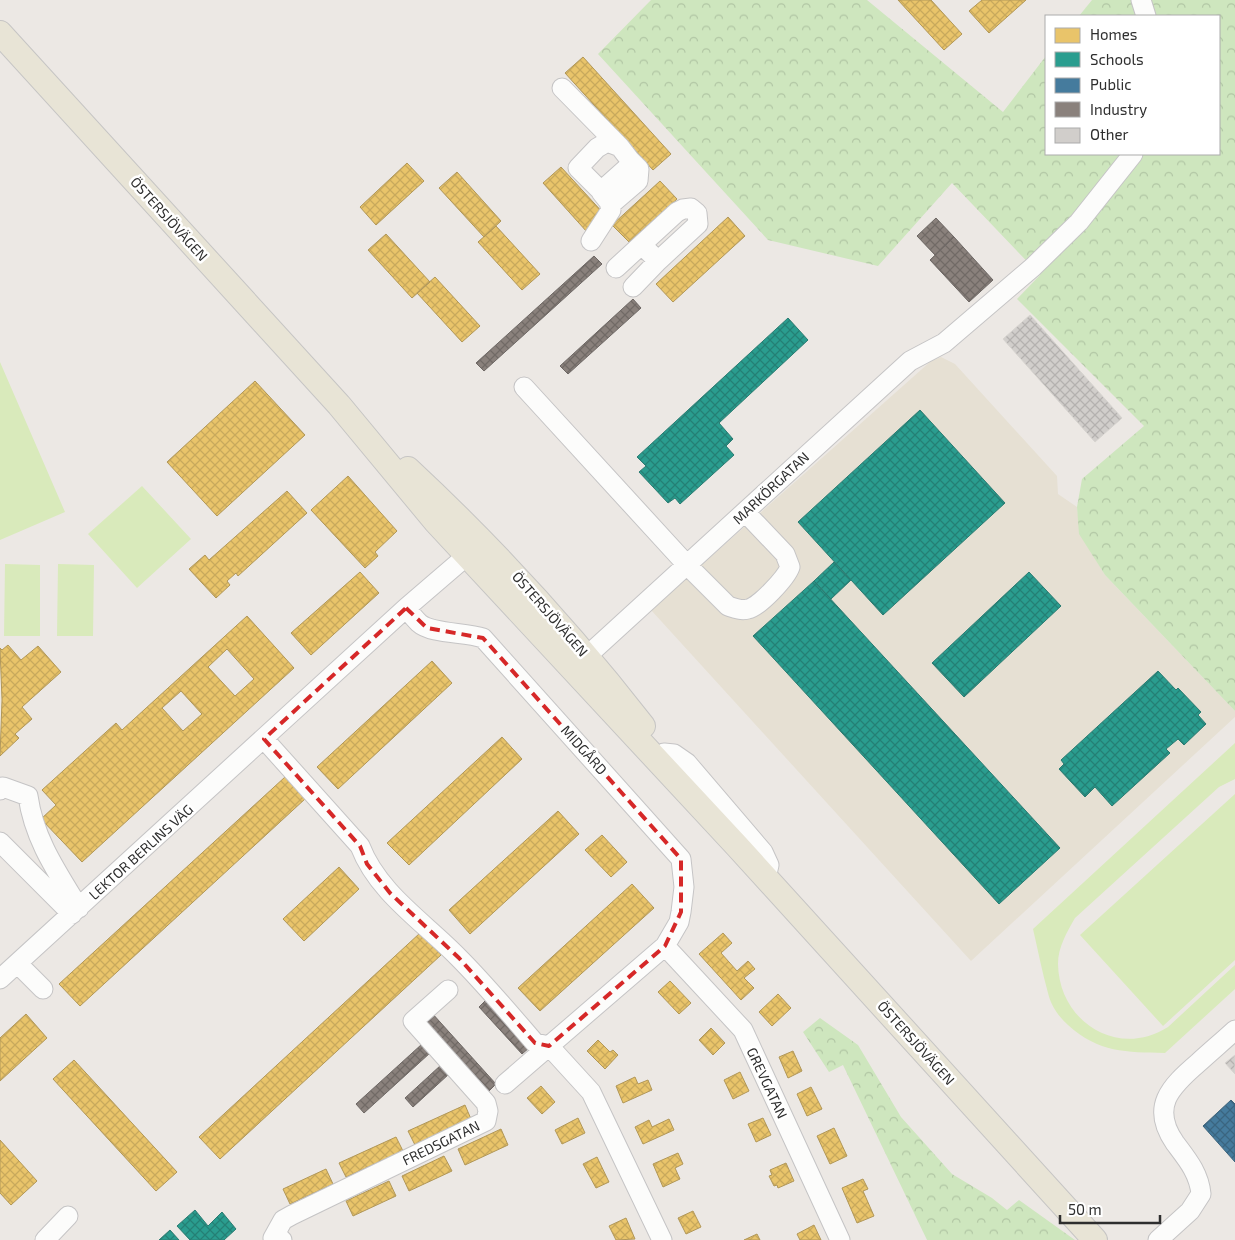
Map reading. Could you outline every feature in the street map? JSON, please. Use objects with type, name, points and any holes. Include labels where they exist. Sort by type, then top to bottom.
[{"type":"main road","name":"ÖSTERSJÖVÄGEN","points":[[0,33],[339,405],[436,522],[475,548],[664,753],[737,846]]},
{"type":"main road","name":"ÖSTERSJÖVÄGEN","points":[[580,663],[737,846],[1095,1240]]},
{"type":"street","points":[[1141,0],[1146,15]]},
{"type":"street","points":[[562,88],[639,169],[638,181],[605,198]]},
{"type":"street","points":[[591,241],[612,210],[605,198],[578,168],[597,148],[607,142],[625,154]]},
{"type":"street","name":"MARKÖRGATAN","points":[[580,663],[910,361],[944,343],[1033,267],[1079,222],[1132,155]]},
{"type":"street","points":[[616,268],[683,208],[691,208],[697,213],[698,224],[633,287]]},
{"type":"street","points":[[642,245],[658,261]]},
{"type":"street","points":[[524,388],[687,565],[728,606],[736,609],[747,609],[755,606],[787,575],[790,567],[785,554],[745,512]]},
{"type":"street","name":"LEKTOR BERLINS VÄG","points":[[0,979],[264,740],[406,608],[475,548]]},
{"type":"street","name":"MIDGÅRD","points":[[406,608],[419,623],[427,628],[468,633],[482,638],[681,859],[684,887],[679,922],[665,946]]},
{"type":"street","points":[[264,740],[288,764],[360,846],[367,864],[390,893],[459,958],[535,1043],[549,1046],[591,1092],[662,1240]]},
{"type":"street","points":[[664,753],[674,754],[687,762],[763,852],[769,865],[766,878]]},
{"type":"street","points":[[0,790],[3,787],[28,796],[31,815],[46,855],[76,911]]},
{"type":"street","points":[[0,842],[76,911]]},
{"type":"street","points":[[505,1084],[665,946]]},
{"type":"street","name":"GREVGATAN","points":[[665,946],[743,1030],[840,1240]]},
{"type":"street","points":[[18,964],[43,989]]},
{"type":"street","name":"FREDSGATAN","points":[[278,1239],[283,1220],[486,1121],[488,1111],[486,1103],[413,1021],[448,990]]},
{"type":"street","points":[[1158,1240],[1190,1210],[1201,1194],[1197,1175],[1170,1136],[1163,1116],[1165,1099],[1174,1084],[1235,1030]]},
{"type":"street","points":[[45,1240],[68,1216]]},
{"type":"highlighted area","points":[[406,608],[427,628],[483,638],[681,859],[681,912],[665,946],[549,1046],[535,1043],[459,958],[390,893],[367,864],[360,846],[264,739]]},
{"type":"shaded area","points":[[941,357],[955,364],[1057,476],[1058,494],[1077,507],[1080,534],[1105,575],[1235,711],[1235,717],[971,961],[651,610],[931,361]]},
{"type":"green space","points":[[651,0],[867,0],[1003,112],[1045,57],[1045,155],[1220,155],[1220,15],[1080,15],[1092,0],[1235,0],[1235,711],[1105,575],[1079,534],[1077,507],[1082,479],[1144,426],[1017,299],[1040,275],[952,183],[878,266],[768,240],[598,54]]},
{"type":"green space","points":[[0,362],[65,512],[0,540]]},
{"type":"green space","points":[[142,486],[191,539],[137,588],[88,534]]},
{"type":"green space","points":[[5,564],[40,565],[40,636],[4,636]]},
{"type":"green space","points":[[58,564],[94,565],[93,636],[57,636]]},
{"type":"green space","points":[[1235,743],[1235,779],[1219,787],[1075,918],[1061,946],[1058,964],[1061,985],[1069,1003],[1080,1018],[1095,1029],[1111,1036],[1130,1039],[1149,1036],[1168,1027],[1235,965],[1235,989],[1165,1053],[1125,1051],[1102,1046],[1091,1041],[1068,1025],[1053,1007],[1049,998],[1033,929]]},
{"type":"green space","points":[[1235,794],[1235,960],[1163,1026],[1080,935]]},
{"type":"green space","points":[[820,1018],[858,1045],[901,1117],[952,1174],[992,1198],[1007,1210],[1019,1200],[1075,1240],[927,1240],[843,1065],[829,1072],[803,1032]]},
{"type":"building: Homes","points":[[898,0],[931,0],[962,34],[944,50]]},
{"type":"building: Homes","points":[[982,0],[1026,0],[989,33],[969,11]]},
{"type":"building: Homes","points":[[583,57],[671,154],[653,170],[565,73]]},
{"type":"building: Homes","points":[[407,163],[424,181],[376,225],[360,207]]},
{"type":"building: Homes","points":[[561,167],[605,215],[587,232],[543,183]]},
{"type":"building: Homes","points":[[457,172],[501,221],[484,237],[439,188]]},
{"type":"building: Homes","points":[[660,181],[677,199],[629,242],[612,225]]},
{"type":"building: Homes","points":[[728,217],[745,236],[673,302],[656,284]]},
{"type":"building: Homes","points":[[496,226],[540,274],[522,290],[478,242]]},
{"type":"building: Homes","points":[[386,234],[430,282],[412,298],[368,250]]},
{"type":"building: Homes","points":[[435,277],[480,326],[462,342],[417,293]]},
{"type":"building: Homes","points":[[255,381],[305,435],[217,516],[167,462]]},
{"type":"building: Homes","points":[[348,476],[397,531],[375,552],[378,556],[365,568],[311,510]]},
{"type":"building: Homes","points":[[287,491],[307,513],[238,576],[236,573],[227,581],[230,585],[216,598],[189,569],[205,555],[209,560]]},
{"type":"building: Homes","points":[[360,572],[379,593],[311,655],[291,633]]},
{"type":"building: Homes","points":[[247,616],[294,668],[82,862],[41,819],[56,805],[42,790],[116,723],[122,730]],"holes":[[[227,649],[254,679],[235,696],[208,667]],[[181,691],[202,714],[183,731],[162,708]]]},
{"type":"building: Homes","points":[[8,645],[21,660],[38,646],[61,672],[22,707],[32,719],[15,734],[19,738],[0,756],[2,700],[0,648],[2,650]]},
{"type":"building: Homes","points":[[432,661],[452,683],[338,789],[317,767]]},
{"type":"building: Homes","points":[[502,737],[522,759],[409,865],[387,843]]},
{"type":"building: Homes","points":[[285,777],[305,799],[80,1006],[59,984]]},
{"type":"building: Homes","points":[[558,811],[579,834],[470,934],[449,910]]},
{"type":"building: Homes","points":[[602,835],[627,862],[611,877],[585,850]]},
{"type":"building: Homes","points":[[339,867],[359,889],[304,941],[283,919]]},
{"type":"building: Homes","points":[[632,884],[654,908],[540,1011],[518,988]]},
{"type":"building: Homes","points":[[420,933],[441,955],[220,1159],[199,1137]]},
{"type":"building: Homes","points":[[723,933],[732,943],[721,953],[737,971],[748,961],[755,969],[744,978],[754,988],[741,1000],[699,954]]},
{"type":"building: Homes","points":[[670,981],[691,1003],[679,1014],[658,992]]},
{"type":"building: Homes","points":[[778,994],[791,1008],[772,1026],[759,1012]]},
{"type":"building: Homes","points":[[26,1014],[47,1038],[0,1081],[0,1038]]},
{"type":"building: Homes","points":[[711,1028],[725,1043],[713,1055],[699,1040]]},
{"type":"building: Homes","points":[[598,1040],[610,1052],[613,1050],[618,1055],[605,1069],[587,1051]]},
{"type":"building: Homes","points":[[793,1051],[802,1071],[788,1078],[779,1057]]},
{"type":"building: Homes","points":[[74,1060],[177,1172],[156,1191],[53,1079]]},
{"type":"building: Homes","points":[[740,1072],[749,1091],[733,1099],[724,1080]]},
{"type":"building: Homes","points":[[635,1077],[638,1084],[648,1080],[652,1090],[623,1103],[616,1086]]},
{"type":"building: Homes","points":[[541,1086],[555,1102],[542,1114],[527,1098]]},
{"type":"building: Homes","points":[[811,1087],[822,1109],[807,1116],[797,1094]]},
{"type":"building: Homes","points":[[465,1105],[471,1119],[415,1145],[408,1131]]},
{"type":"building: Homes","points":[[578,1118],[585,1133],[562,1144],[555,1130]]},
{"type":"building: Homes","points":[[763,1118],[771,1135],[756,1142],[748,1124]]},
{"type":"building: Homes","points":[[669,1119],[674,1130],[643,1144],[635,1127],[649,1120],[652,1127]]},
{"type":"building: Homes","points":[[834,1128],[847,1156],[830,1164],[817,1136]]},
{"type":"building: Homes","points":[[501,1129],[508,1145],[465,1165],[458,1149]]},
{"type":"building: Homes","points":[[396,1137],[403,1151],[346,1177],[339,1163]]},
{"type":"building: Homes","points":[[0,1140],[37,1181],[11,1205],[0,1193]]},
{"type":"building: Homes","points":[[678,1153],[683,1164],[675,1168],[680,1179],[663,1187],[653,1164]]},
{"type":"building: Homes","points":[[444,1156],[452,1171],[409,1191],[402,1176]]},
{"type":"building: Homes","points":[[597,1157],[609,1182],[596,1188],[583,1164]]},
{"type":"building: Homes","points":[[786,1163],[794,1181],[778,1188],[777,1185],[774,1186],[769,1176],[772,1175],[770,1170]]},
{"type":"building: Homes","points":[[326,1169],[333,1184],[290,1204],[283,1189]]},
{"type":"building: Homes","points":[[863,1179],[868,1189],[863,1191],[874,1216],[857,1223],[842,1188]]},
{"type":"building: Homes","points":[[389,1181],[396,1196],[353,1216],[346,1201]]},
{"type":"building: Homes","points":[[693,1211],[701,1227],[686,1234],[678,1218]]},
{"type":"building: Homes","points":[[626,1218],[635,1239],[616,1240],[609,1226]]},
{"type":"building: Homes","points":[[814,1225],[821,1240],[800,1240],[797,1234]]},
{"type":"building: Homes","points":[[757,1234],[760,1240],[744,1240]]},
{"type":"building: Schools","points":[[788,318],[808,340],[719,423],[733,439],[726,446],[734,455],[680,504],[675,498],[668,503],[639,472],[646,466],[637,457]]},
{"type":"building: Schools","points":[[920,410],[1005,503],[883,615],[798,522]]},
{"type":"building: Schools","points":[[834,562],[851,580],[831,599],[814,581]]},
{"type":"building: Schools","points":[[1029,572],[1061,606],[964,697],[932,663]]},
{"type":"building: Schools","points":[[814,581],[1060,848],[999,904],[753,636]]},
{"type":"building: Schools","points":[[1158,671],[1201,712],[1198,715],[1206,724],[1184,745],[1178,739],[1166,749],[1170,753],[1112,806],[1095,787],[1085,797],[1059,769],[1064,764],[1061,760]]},
{"type":"building: Schools","points":[[195,1210],[208,1226],[222,1212],[236,1229],[224,1240],[190,1240],[177,1226]]},
{"type":"building: Schools","points":[[170,1230],[179,1240],[159,1240]]},
{"type":"building: Public","points":[[1231,1100],[1235,1104],[1235,1162],[1203,1126]]},
{"type":"building: Industry","points":[[936,218],[954,237],[935,255],[917,236]]},
{"type":"building: Industry","points":[[954,237],[993,280],[969,302],[930,260]]},
{"type":"building: Industry","points":[[594,256],[602,264],[484,371],[476,363]]},
{"type":"building: Industry","points":[[633,299],[641,308],[568,374],[560,366]]},
{"type":"building: Industry","points":[[487,999],[530,1047],[522,1054],[479,1007]]},
{"type":"building: Industry","points":[[431,1012],[496,1084],[488,1092],[423,1020]]},
{"type":"building: Industry","points":[[422,1044],[430,1053],[364,1113],[356,1104]]},
{"type":"building: Industry","points":[[441,1065],[449,1074],[413,1107],[405,1098]]},
{"type":"building: Other","points":[[1030,315],[1122,418],[1095,442],[1003,339]]},
{"type":"building: Other","points":[[1235,1055],[1235,1074],[1225,1063]]}]
